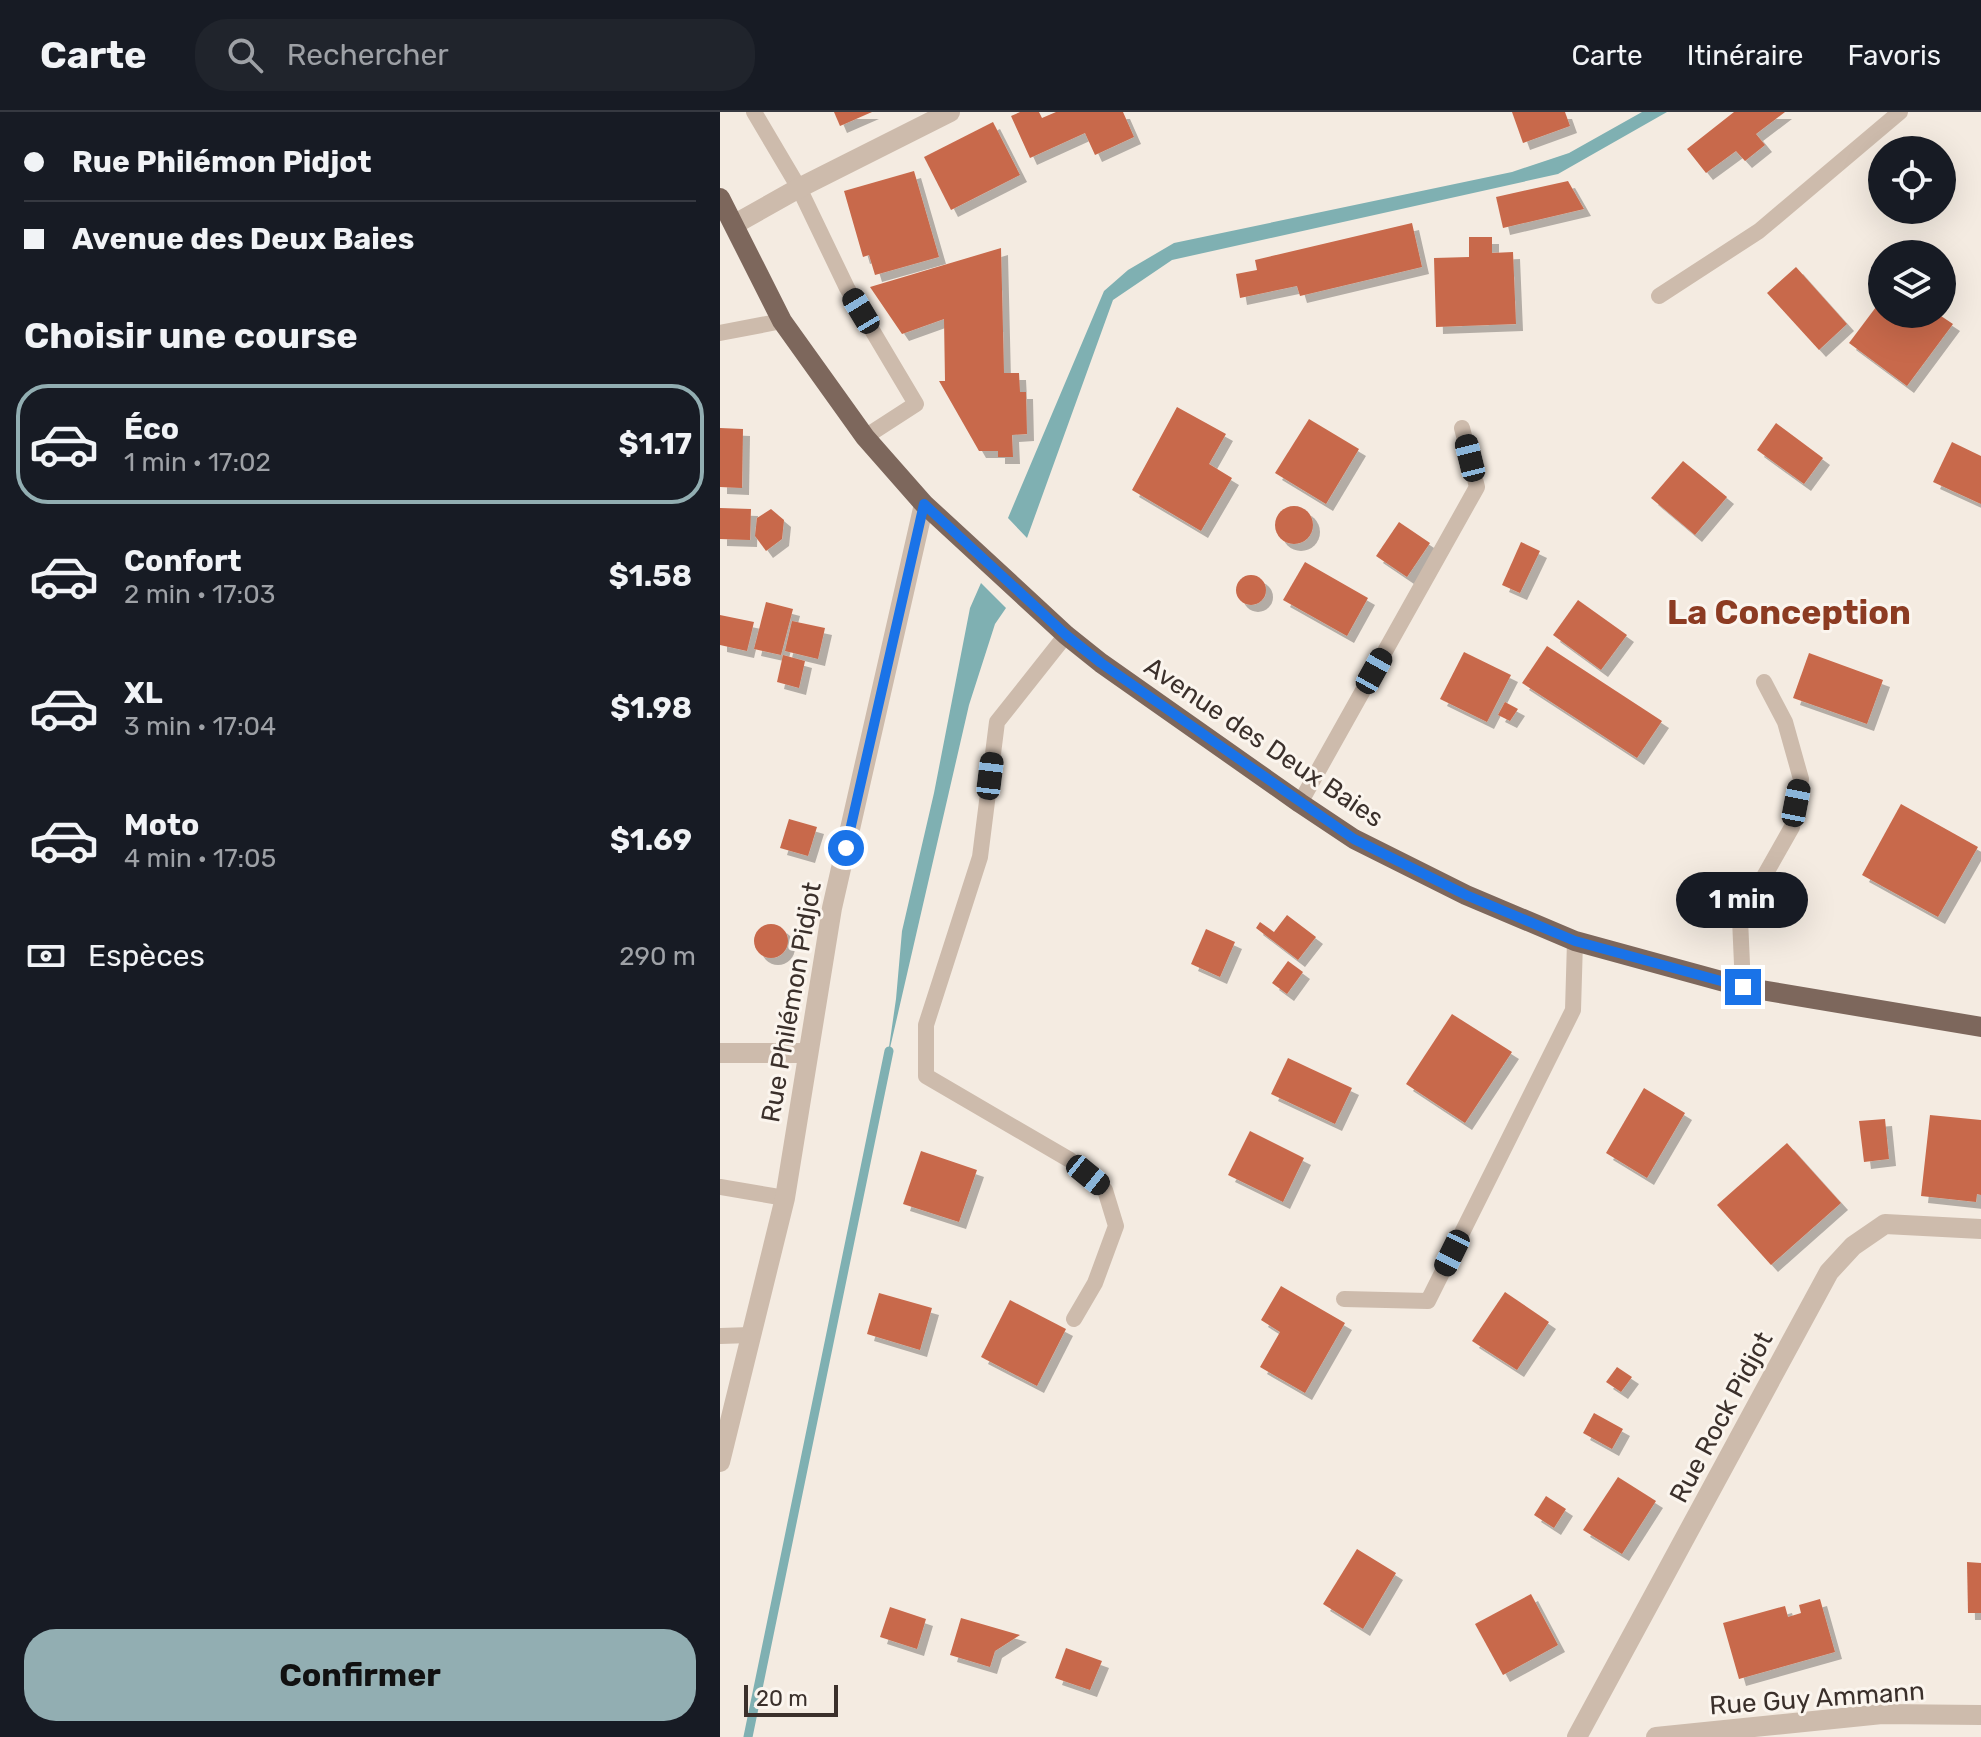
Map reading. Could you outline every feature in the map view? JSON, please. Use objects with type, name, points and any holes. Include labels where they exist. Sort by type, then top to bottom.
[{"type":"main road","name":"Avenue des Deux Baies","points":[[720,198],[782,321],[865,437],[924,504],[1066,635],[1101,663],[1354,839],[1466,895],[1575,941],[1743,987],[1981,1027]]},
{"type":"street","points":[[735,224],[950,112]]},
{"type":"street","name":"Rue Philémon Pidjot","points":[[720,1462],[785,1198],[832,908],[924,504]]},
{"type":"street","points":[[720,1053],[807,1053]]},
{"type":"street","name":"Rue Rock Pidjot","points":[[1577,1737],[1829,1272],[1853,1246],[1885,1224],[1981,1229]]},
{"type":"street","name":"Rue Guy Ammann","points":[[1656,1737],[1882,1714],[1981,1715]]},
{"type":"lane","points":[[754,112],[799,188],[847,288],[916,404],[865,437]]},
{"type":"lane","points":[[1659,296],[1759,231],[1900,112]]},
{"type":"lane","points":[[720,333],[782,321]]},
{"type":"lane","points":[[1300,803],[1477,487],[1462,428]]},
{"type":"lane","points":[[1066,635],[997,722],[980,857],[926,1025],[926,1076],[1070,1160],[1105,1190],[1116,1226],[1095,1283],[1074,1319]]},
{"type":"lane","points":[[1743,987],[1740,919],[1792,827],[1801,779],[1785,722],[1764,682]]},
{"type":"lane","points":[[1344,1299],[1428,1301],[1573,1010],[1575,941]]},
{"type":"lane","points":[[720,1187],[785,1198]]},
{"type":"lane","points":[[720,1336],[751,1335]]},
{"type":"water","points":[[1642,112],[1667,112],[1558,174],[1172,260],[1113,300],[1027,538],[1008,518],[1104,291],[1128,270],[1174,243],[1512,172],[1569,153]]},
{"type":"water","points":[[981,583],[1006,608],[995,624],[969,705],[887,1061],[902,931],[934,793],[970,608]]},
{"type":"building","points":[[834,112],[872,112],[840,126]]},
{"type":"building","points":[[1020,112],[1039,112],[1042,118],[1056,112],[1123,112],[1134,137],[1095,155],[1085,133],[1030,158],[1011,116]]},
{"type":"building","points":[[1512,112],[1565,112],[1570,126],[1523,143]]},
{"type":"building","points":[[1734,112],[1785,112],[1756,134],[1765,145],[1745,161],[1736,151],[1706,173],[1687,149]]},
{"type":"building","points":[[993,122],[1020,175],[951,210],[924,157]]},
{"type":"building","points":[[914,171],[939,257],[875,275],[869,255],[863,257],[844,191]]},
{"type":"building","points":[[1568,181],[1584,209],[1503,228],[1496,197]]},
{"type":"building","points":[[1412,223],[1422,267],[1300,296],[1297,286],[1240,298],[1236,274],[1257,270],[1255,260]]},
{"type":"building","points":[[1469,237],[1492,237],[1492,253],[1513,252],[1516,324],[1436,327],[1434,258],[1469,257]]},
{"type":"building","points":[[1001,248],[1004,373],[1019,373],[1020,392],[1026,392],[1027,434],[1012,435],[1013,457],[998,457],[998,451],[979,451],[939,381],[945,381],[944,319],[902,334],[870,287]]},
{"type":"building","points":[[1796,267],[1847,324],[1819,350],[1767,293]]},
{"type":"building","points":[[1868,318],[1868,328],[1950,328],[1907,386],[1849,343]]},
{"type":"building","points":[[1177,407],[1226,434],[1209,464],[1232,478],[1201,531],[1132,490]]},
{"type":"building","points":[[1309,419],[1359,449],[1326,504],[1275,473]]},
{"type":"building","points":[[1776,423],[1823,458],[1804,484],[1757,450]]},
{"type":"building","points":[[720,428],[743,429],[742,488],[720,487]]},
{"type":"building","points":[[1952,442],[1981,456],[1981,504],[1933,482]]},
{"type":"building","points":[[1683,461],[1727,497],[1695,535],[1651,498]]},
{"type":"building","points":[[1294,506],[1308,511],[1313,525],[1308,539],[1294,544],[1280,539],[1275,525],[1280,511]]},
{"type":"building","points":[[720,508],[751,509],[750,540],[720,539]]},
{"type":"building","points":[[771,509],[784,520],[782,539],[766,551],[755,536],[757,518]]},
{"type":"building","points":[[1399,522],[1430,543],[1407,577],[1376,556]]},
{"type":"building","points":[[1521,542],[1540,551],[1520,593],[1502,585]]},
{"type":"building","points":[[1305,562],[1368,598],[1347,636],[1283,600]]},
{"type":"building","points":[[1251,575],[1257,576],[1265,584],[1265,596],[1257,604],[1251,605],[1245,604],[1237,596],[1236,590],[1237,584],[1245,576]]},
{"type":"building","points":[[1578,600],[1627,635],[1601,670],[1553,635]]},
{"type":"building","points":[[766,602],[793,609],[781,655],[754,649]]},
{"type":"building","points":[[720,615],[754,622],[747,651],[720,645]]},
{"type":"building","points":[[792,621],[825,628],[818,659],[785,651]]},
{"type":"building","points":[[1547,646],[1662,721],[1637,758],[1522,683]]},
{"type":"building","points":[[1464,652],[1511,675],[1487,722],[1440,699]]},
{"type":"building","points":[[1809,653],[1883,680],[1867,724],[1793,698]]},
{"type":"building","points":[[783,655],[805,661],[799,688],[777,682]]},
{"type":"building","points":[[1505,702],[1518,709],[1510,721],[1498,715]]},
{"type":"building","points":[[1901,804],[1978,847],[1938,917],[1862,875]]},
{"type":"building","points":[[789,819],[817,827],[808,856],[780,848]]},
{"type":"building","points":[[1287,915],[1316,937],[1298,960],[1256,928],[1260,922],[1274,932]]},
{"type":"building","points":[[771,924],[783,929],[788,941],[783,953],[771,958],[759,953],[754,941],[759,929]]},
{"type":"building","points":[[1206,929],[1235,942],[1220,977],[1191,964]]},
{"type":"building","points":[[1288,961],[1303,972],[1287,994],[1272,983]]},
{"type":"building","points":[[1452,1014],[1512,1052],[1465,1123],[1406,1084]]},
{"type":"building","points":[[1288,1058],[1352,1088],[1335,1124],[1271,1094]]},
{"type":"building","points":[[1644,1088],[1685,1113],[1647,1178],[1606,1153]]},
{"type":"building","points":[[1930,1115],[1981,1120],[1981,1195],[1977,1194],[1976,1202],[1921,1196]]},
{"type":"building","points":[[1885,1119],[1889,1159],[1864,1162],[1859,1121]]},
{"type":"building","points":[[1250,1131],[1304,1158],[1283,1202],[1228,1175]]},
{"type":"building","points":[[1787,1143],[1841,1203],[1771,1265],[1717,1205]]},
{"type":"building","points":[[921,1151],[977,1170],[959,1222],[903,1204]]},
{"type":"building","points":[[1281,1286],[1345,1323],[1305,1393],[1260,1367],[1280,1332],[1261,1320]]},
{"type":"building","points":[[1505,1292],[1549,1322],[1517,1370],[1472,1341]]},
{"type":"building","points":[[879,1293],[932,1308],[920,1350],[867,1334]]},
{"type":"building","points":[[1010,1300],[1066,1329],[1037,1386],[981,1357]]},
{"type":"building","points":[[1617,1367],[1632,1377],[1621,1392],[1606,1382]]},
{"type":"building","points":[[1594,1413],[1623,1429],[1612,1449],[1583,1433]]},
{"type":"building","points":[[1618,1477],[1656,1501],[1622,1554],[1583,1530]]},
{"type":"building","points":[[1546,1496],[1566,1509],[1554,1528],[1534,1515]]},
{"type":"building","points":[[1357,1549],[1396,1573],[1363,1629],[1323,1604]]},
{"type":"building","points":[[1967,1562],[1981,1563],[1981,1613],[1968,1613]]},
{"type":"building","points":[[1531,1594],[1558,1645],[1503,1675],[1475,1624]]},
{"type":"building","points":[[1820,1599],[1835,1652],[1739,1679],[1723,1623],[1785,1606],[1788,1617],[1801,1613],[1799,1605]]},
{"type":"building","points":[[890,1607],[926,1619],[917,1649],[880,1637]]},
{"type":"building","points":[[961,1618],[1020,1635],[995,1651],[990,1667],[950,1655]]},
{"type":"building","points":[[1066,1648],[1102,1661],[1090,1690],[1055,1678]]},
{"type":"waterway","points":[[748,1737],[889,1051]]},
{"type":"district","name":"La Conception","points":[[1789,612]]},
{"type":"route","points":[[846,848],[924,504],[1066,635],[1101,663],[1354,839],[1466,895],[1575,941],[1743,987]]}]
